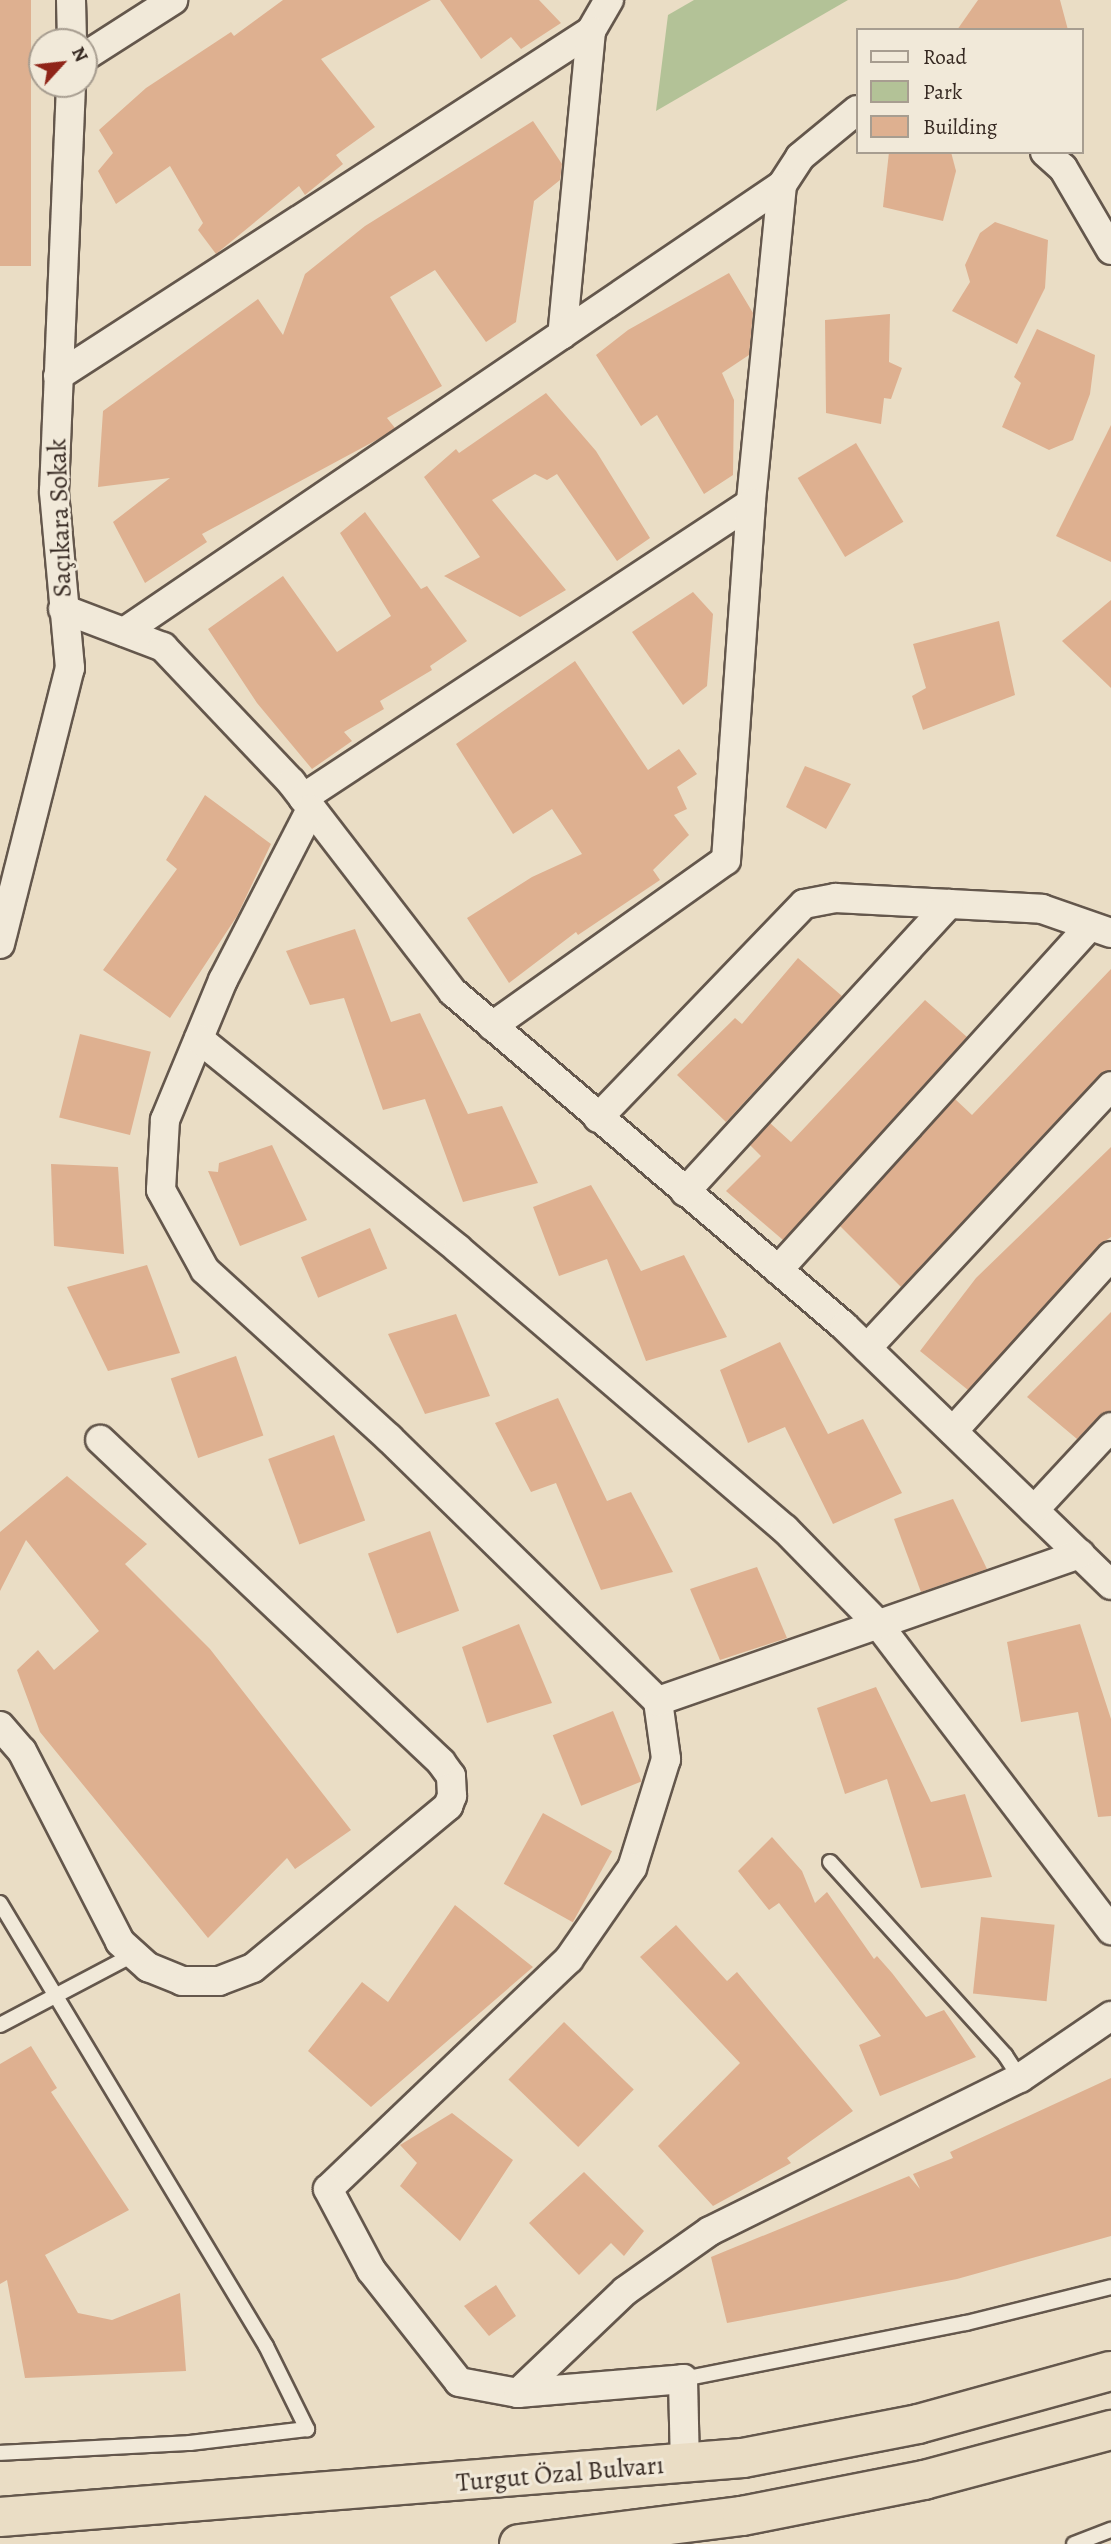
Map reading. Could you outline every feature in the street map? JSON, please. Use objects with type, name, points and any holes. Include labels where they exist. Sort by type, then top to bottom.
[{"type":"highway","name":"Turgut Özal Bulvarı","points":[[0,2517],[743,2458],[918,2424],[1111,2371]]},
{"type":"highway","points":[[519,2544],[686,2534],[925,2480],[1111,2430]]},
{"type":"street","points":[[71,0],[72,28]]},
{"type":"street","points":[[98,48],[173,0]]},
{"type":"street","points":[[562,335],[591,31],[609,0]]},
{"type":"street","points":[[58,376],[591,31]]},
{"type":"street","name":"Saçıkara Sokak","points":[[0,944],[70,668],[54,491],[70,98]]},
{"type":"street","points":[[124,632],[782,185],[800,157],[856,111]]},
{"type":"street","points":[[1047,154],[1063,168],[1111,250]]},
{"type":"street","points":[[492,1026],[726,860],[751,503],[782,185]]},
{"type":"street","points":[[685,2464],[683,2379],[518,2393],[459,2382],[371,2270],[328,2189],[569,1959],[632,1868],[666,1759],[658,1701],[389,1438],[205,1270],[161,1190],[165,1120],[223,980],[307,803],[751,503]]},
{"type":"street","points":[[63,609],[163,647],[307,803],[453,992],[867,1348],[1111,1585]]},
{"type":"street","points":[[598,1118],[804,904],[835,898],[1042,909],[1100,929],[778,1270]]},
{"type":"street","points":[[685,1192],[949,904]]},
{"type":"street","points":[[199,1039],[458,1248],[785,1528],[878,1624],[1111,1930]]},
{"type":"street","points":[[867,1348],[1111,1086]]},
{"type":"street","points":[[953,1431],[1111,1256]]},
{"type":"street","points":[[1034,1510],[1111,1427]]},
{"type":"street","points":[[0,1726],[22,1751],[110,1925],[133,1955],[164,1976],[182,1981],[219,1981],[253,1968],[447,1806],[453,1786],[441,1762],[100,1440]]},
{"type":"street","points":[[658,1701],[1080,1554]]},
{"type":"street","points":[[518,2393],[625,2291],[710,2231],[1020,2078],[1111,2016]]},
{"type":"lane","points":[[830,1861],[1005,2055],[1020,2078]]},
{"type":"lane","points":[[0,1903],[267,2346],[307,2429],[190,2443],[0,2453]]},
{"type":"lane","points":[[0,2025],[133,1955]]},
{"type":"lane","points":[[683,2379],[966,2323],[1111,2287]]},
{"type":"lane","points":[[1074,2544],[1111,2530]]},
{"type":"green space","points":[[694,0],[848,0],[656,111],[668,15]]},
{"type":"building","points":[[0,0],[31,0],[31,28],[28,28],[28,98],[31,98],[31,266],[0,266]]},
{"type":"building","points":[[283,0],[431,0],[321,59],[375,127],[336,155],[343,164],[305,195],[299,186],[216,254],[198,230],[203,223],[170,166],[116,204],[98,171],[113,153],[99,130],[146,88],[231,32],[234,36]]},
{"type":"building","points":[[440,0],[539,0],[561,23],[521,49],[511,37],[481,59]]},
{"type":"building","points":[[978,0],[1060,0],[1067,28],[958,28]]},
{"type":"building","points":[[533,121],[562,164],[560,180],[534,201],[516,322],[486,342],[435,270],[390,297],[442,386],[387,418],[395,428],[384,436],[202,534],[207,542],[145,583],[113,522],[170,478],[98,487],[103,411],[258,299],[283,335],[305,274],[365,226]]},
{"type":"building","points":[[889,154],[952,154],[956,171],[943,221],[883,207]]},
{"type":"building","points":[[995,222],[1048,240],[1045,288],[1017,344],[952,311],[970,282],[965,265],[980,233]]},
{"type":"building","points":[[729,273],[753,313],[749,355],[722,373],[734,400],[733,475],[704,494],[657,415],[641,426],[596,355],[628,330]]},
{"type":"building","points":[[890,314],[889,362],[902,368],[891,399],[884,398],[881,424],[826,413],[825,320]]},
{"type":"building","points":[[1037,329],[1095,355],[1090,394],[1073,440],[1049,450],[1002,427],[1021,383],[1014,377]]},
{"type":"building","points":[[546,393],[596,451],[650,538],[617,561],[557,474],[547,480],[535,474],[492,500],[566,590],[520,617],[444,576],[480,557],[424,477],[456,449],[459,453]]},
{"type":"building","points":[[1111,425],[1111,562],[1056,536]]},
{"type":"building","points":[[856,443],[903,522],[845,557],[798,478]]},
{"type":"building","points":[[365,512],[421,589],[427,586],[467,641],[430,666],[432,670],[380,701],[384,709],[344,732],[352,741],[312,769],[257,703],[208,629],[283,576],[337,652],[391,616],[340,533]]},
{"type":"building","points":[[693,592],[713,614],[707,686],[683,705],[632,632]]},
{"type":"building","points":[[1111,600],[1111,688],[1062,641]]},
{"type":"building","points":[[999,621],[1015,695],[923,730],[912,696],[926,688],[913,644]]},
{"type":"building","points":[[575,661],[648,770],[679,749],[697,774],[677,787],[687,809],[674,815],[689,835],[653,870],[660,880],[578,935],[576,932],[509,983],[467,918],[532,877],[582,854],[552,809],[513,834],[456,744]]},
{"type":"building","points":[[805,766],[851,784],[826,829],[786,807]]},
{"type":"building","points":[[205,795],[271,844],[237,916],[170,1018],[103,970],[177,869],[166,860]]},
{"type":"building","points":[[355,929],[391,1022],[420,1013],[468,1114],[502,1106],[538,1183],[463,1202],[425,1099],[383,1110],[344,998],[310,1005],[286,951]]},
{"type":"building","points":[[798,958],[842,996],[726,1122],[677,1075],[735,1018],[742,1024]]},
{"type":"building","points":[[1111,969],[1111,1070],[1099,1075],[901,1287],[840,1226],[955,1099],[972,1115]]},
{"type":"building","points":[[925,1000],[967,1037],[783,1240],[726,1191],[761,1156],[750,1145],[770,1123],[791,1142]]},
{"type":"building","points":[[80,1034],[151,1052],[130,1135],[59,1117]]},
{"type":"building","points":[[272,1145],[307,1220],[240,1246],[208,1171],[218,1172],[219,1163]]},
{"type":"building","points":[[1111,1147],[1111,1237],[1099,1245],[968,1390],[920,1351],[976,1278]]},
{"type":"building","points":[[51,1164],[118,1167],[124,1254],[54,1246]]},
{"type":"building","points":[[591,1185],[641,1271],[684,1255],[727,1337],[646,1361],[607,1259],[559,1276],[533,1207]]},
{"type":"building","points":[[370,1228],[387,1269],[318,1298],[301,1257]]},
{"type":"building","points":[[147,1265],[180,1353],[108,1371],[67,1287]]},
{"type":"building","points":[[1111,1312],[1111,1411],[1099,1416],[1077,1439],[1027,1397]]},
{"type":"building","points":[[456,1314],[490,1396],[425,1414],[388,1334]]},
{"type":"building","points":[[780,1342],[828,1434],[863,1419],[902,1493],[833,1524],[785,1427],[748,1443],[720,1370]]},
{"type":"building","points":[[236,1356],[263,1435],[198,1458],[171,1378]]},
{"type":"building","points":[[558,1398],[607,1501],[631,1492],[673,1572],[601,1590],[556,1483],[531,1492],[495,1423]]},
{"type":"building","points":[[334,1435],[365,1521],[299,1544],[268,1459]]},
{"type":"building","points":[[67,1476],[147,1544],[125,1564],[210,1649],[351,1830],[295,1869],[287,1858],[208,1938],[40,1732],[17,1670],[38,1650],[54,1670],[99,1631],[26,1540],[0,1591],[0,1532]]},
{"type":"building","points":[[953,1499],[987,1569],[921,1592],[894,1519]]},
{"type":"building","points":[[430,1531],[459,1611],[397,1633],[368,1554]]},
{"type":"building","points":[[757,1567],[787,1638],[720,1660],[690,1589]]},
{"type":"building","points":[[519,1624],[552,1703],[487,1723],[462,1647]]},
{"type":"building","points":[[1080,1624],[1111,1719],[1111,1816],[1098,1817],[1078,1712],[1021,1722],[1007,1642]]},
{"type":"building","points":[[876,1687],[931,1802],[965,1794],[992,1877],[921,1888],[887,1779],[845,1794],[817,1708]]},
{"type":"building","points":[[613,1711],[641,1781],[581,1806],[553,1735]]},
{"type":"building","points":[[543,1813],[612,1851],[573,1922],[504,1884]]},
{"type":"building","points":[[772,1837],[802,1871],[815,1903],[827,1892],[874,1959],[877,1956],[926,2017],[944,2010],[976,2057],[880,2096],[859,2045],[881,2036],[779,1903],[769,1910],[738,1871]]},
{"type":"building","points":[[455,1905],[533,1967],[371,2107],[308,2051],[362,1982],[388,2002]]},
{"type":"building","points":[[981,1917],[1055,1925],[1047,2001],[973,1994]]},
{"type":"building","points":[[676,1925],[727,1981],[737,1972],[853,2111],[787,2158],[791,2163],[713,2206],[658,2146],[740,2063],[640,1957]]},
{"type":"building","points":[[564,2022],[634,2089],[578,2147],[508,2080]]},
{"type":"building","points":[[31,2046],[57,2088],[51,2092],[129,2210],[45,2255],[78,2313],[112,2320],[180,2293],[186,2371],[25,2378],[7,2280],[0,2284],[0,2064]]},
{"type":"building","points":[[1111,2078],[1111,2236],[957,2279],[727,2323],[711,2257],[909,2176],[920,2189],[913,2174],[953,2158],[950,2152]]},
{"type":"building","points":[[452,2113],[513,2160],[460,2241],[400,2186],[417,2163],[400,2145]]},
{"type":"building","points":[[584,2172],[644,2231],[624,2256],[611,2243],[579,2275],[529,2223]]},
{"type":"building","points":[[496,2285],[516,2316],[489,2336],[464,2306]]}]
